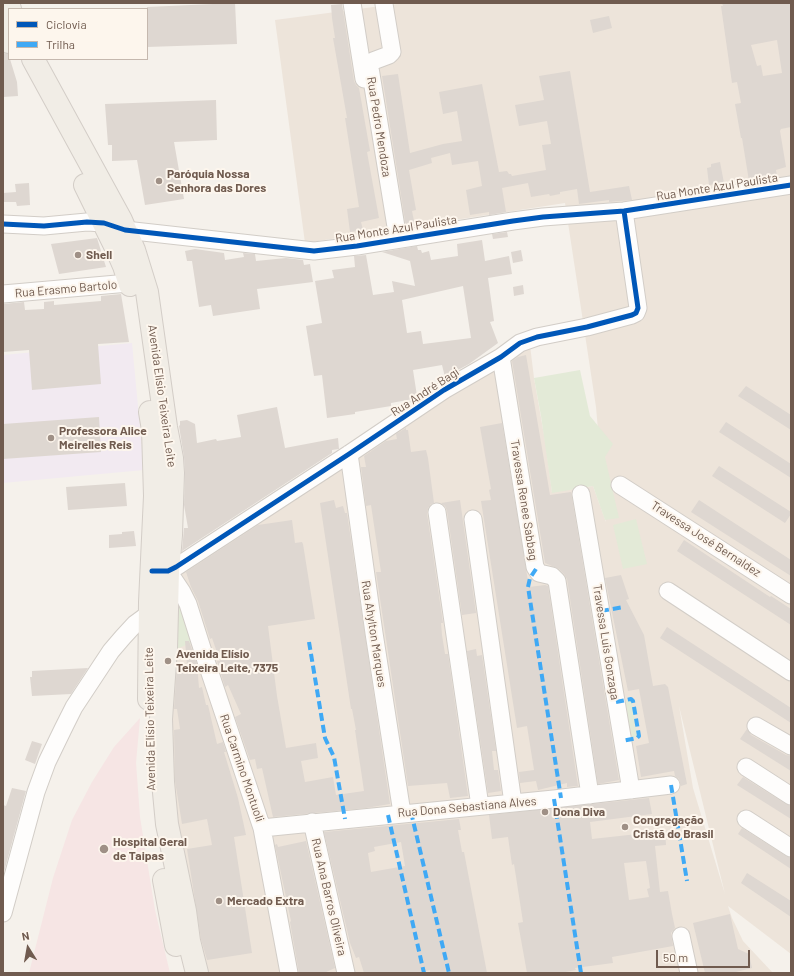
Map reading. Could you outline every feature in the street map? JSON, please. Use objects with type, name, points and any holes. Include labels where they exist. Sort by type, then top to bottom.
[{"type":"main road","points":[[3,28],[8,40]]},
{"type":"main road","name":"Avenida Elísio Teixeira Leite","points":[[17,60],[35,96],[71,159],[104,222],[124,266],[137,282]]},
{"type":"main road","name":"Avenida Elísio Teixeira Leite","points":[[34,60],[125,230],[134,250],[152,430],[160,571],[149,723],[151,801],[170,914],[182,973]]},
{"type":"main road","name":"Avenida Elísio Teixeira Leite","points":[[158,613],[166,649],[161,719],[163,782],[167,824],[196,973]]},
{"type":"street","name":"Rua Pedro Mendoza","points":[[352,3],[371,121],[393,240]]},
{"type":"street","name":"Rua Pedro Mendoza","points":[[384,4],[392,52],[389,55],[373,61],[370,68],[393,240]]},
{"type":"street","name":"Rua Monte Azul Paulista","points":[[3,224],[44,226],[104,222],[125,230],[314,251],[536,218],[624,211],[791,185]]},
{"type":"street","name":"Rua André Bagi","points":[[160,571],[349,454],[444,390],[501,357],[513,347],[529,339],[587,327],[636,313],[638,308],[624,211]]},
{"type":"street","name":"Rua Erasmo Bartolo","points":[[3,294],[137,282]]},
{"type":"street","name":"Travessa Renee Sabbag","points":[[501,357],[535,567],[539,573],[552,576],[557,581],[590,795]]},
{"type":"street","name":"Rua Ahylton Marques","points":[[349,454],[374,634],[402,813]]},
{"type":"street","name":"Travessa José Bernaldez","points":[[620,484],[791,595]]},
{"type":"street","name":"Travessa Luis Gonzaga","points":[[582,494],[631,790]]},
{"type":"street","points":[[437,512],[480,806]]},
{"type":"street","points":[[473,519],[513,803]]},
{"type":"street","name":"Rua Carmino Montuoli","points":[[160,571],[182,592],[188,604],[262,828],[289,973]]},
{"type":"street","points":[[668,591],[791,672]]},
{"type":"street","points":[[3,913],[36,792],[47,762],[62,729],[74,707],[111,651],[135,624],[158,613]]},
{"type":"street","points":[[756,726],[791,746]]},
{"type":"street","points":[[746,767],[791,796]]},
{"type":"street","name":"Rua Dona Sebastiana Alves","points":[[262,828],[590,795],[671,785]]},
{"type":"street","points":[[746,819],[791,848]]},
{"type":"street","name":"Rua Ana Barros Oliveira","points":[[312,822],[346,973]]},
{"type":"street","points":[[681,936],[689,973]]},
{"type":"shaded area","points":[[404,3],[791,3],[791,954],[728,906],[743,941],[773,973],[202,973],[170,824],[173,567],[529,337],[552,492],[593,486],[606,522],[596,407],[565,203],[305,243],[275,20]],"holes":[[[679,706],[725,894],[693,788]]]},
{"type":"shaded area","points":[[132,343],[144,470],[3,483],[3,355]]},
{"type":"shaded area","name":"Hospital Geral de Taipas","points":[[140,718],[136,763],[140,817],[155,910],[170,973],[29,973],[53,878],[72,820],[92,782],[114,747]]},
{"type":"green space","points":[[580,370],[590,416],[613,444],[605,457],[619,518],[605,520],[593,486],[552,493],[534,378]]},
{"type":"green space","points":[[636,519],[647,564],[623,569],[613,525]]},
{"type":"green space","points":[[167,568],[200,640],[165,653]]},
{"type":"green space","points":[[630,700],[632,702],[637,737],[623,740],[617,702]]},
{"type":"building","points":[[235,3],[237,44],[148,47],[147,7]]},
{"type":"building","points":[[722,3],[791,3],[791,127],[781,129],[780,131],[786,167],[776,170],[777,177],[749,181],[735,104],[741,103],[737,82],[732,83],[721,6],[723,6]],"holes":[[[777,40],[782,73],[763,76],[761,65],[757,66],[751,45]]]},
{"type":"building","points":[[342,4],[354,81],[359,88],[370,151],[367,152],[379,218],[361,222],[363,230],[350,232],[347,209],[359,207],[345,118],[347,118],[333,38],[335,38],[331,5]]},
{"type":"building","points":[[609,16],[612,28],[593,33],[590,20]]},
{"type":"building","points":[[3,53],[8,54],[8,60],[10,60],[17,82],[18,96],[3,97]]},
{"type":"building","points":[[570,71],[590,192],[629,186],[632,200],[609,202],[609,200],[579,204],[577,189],[560,192],[560,194],[550,196],[549,194],[531,197],[528,183],[502,188],[506,212],[489,215],[489,212],[470,215],[466,190],[482,186],[478,161],[452,165],[450,153],[431,158],[432,163],[409,170],[416,210],[412,211],[415,226],[406,227],[382,76],[398,74],[410,153],[443,144],[462,141],[457,111],[443,114],[439,92],[482,84],[499,172],[507,171],[512,176],[546,170],[542,145],[551,144],[547,121],[519,126],[515,105],[544,100],[539,76]]},
{"type":"building","points":[[216,100],[217,140],[174,142],[184,199],[145,205],[137,160],[112,161],[112,145],[108,145],[105,104]]},
{"type":"building","points":[[720,162],[724,183],[709,185],[707,168],[711,167],[711,164]]},
{"type":"building","points":[[29,183],[30,205],[17,206],[16,202],[3,202],[3,193],[16,192],[15,184]]},
{"type":"building","points":[[507,232],[508,237],[493,239],[492,234]]},
{"type":"building","name":"Shell","points":[[97,238],[106,267],[59,274],[51,244]]},
{"type":"building","points":[[482,240],[485,261],[509,256],[512,274],[488,278],[494,321],[490,322],[498,343],[469,364],[445,377],[442,365],[413,370],[417,396],[413,399],[391,403],[391,406],[355,412],[355,414],[327,418],[322,375],[314,376],[306,326],[322,323],[315,281],[334,278],[332,270],[355,267],[354,256],[366,255],[373,295],[394,292],[392,281],[415,286],[410,261],[382,252],[417,246],[418,250],[421,250],[422,253],[429,251],[431,260],[458,256],[457,244]],"holes":[[[463,286],[471,338],[423,344],[421,331],[407,333],[402,300]]]},
{"type":"building","points":[[195,249],[224,253],[225,260],[244,257],[243,253],[255,254],[256,261],[286,258],[303,260],[304,265],[310,264],[313,282],[257,289],[260,309],[213,316],[211,305],[199,307],[192,261],[187,261],[185,251]]},
{"type":"building","points":[[521,250],[523,261],[513,263],[511,252]]},
{"type":"building","points":[[523,285],[524,294],[514,296],[513,287]]},
{"type":"building","points":[[121,294],[129,342],[98,344],[101,384],[32,390],[29,350],[3,352],[3,304],[24,302],[25,310],[44,309],[44,302],[54,301],[54,305],[101,301],[101,296]]},
{"type":"building","points":[[526,355],[550,495],[571,492],[619,780],[598,784],[567,579],[559,569],[545,563],[512,361],[518,357]]},
{"type":"building","points":[[746,386],[791,415],[791,430],[738,396]]},
{"type":"building","points":[[277,407],[285,448],[338,438],[339,449],[332,450],[332,453],[182,551],[184,528],[188,528],[184,505],[185,473],[179,426],[180,421],[187,420],[195,424],[197,443],[216,439],[217,441],[241,437],[237,415]]},
{"type":"building","name":"Professora Alice Meirelles Reis","points":[[99,417],[101,452],[3,459],[3,424]]},
{"type":"building","points":[[726,422],[791,464],[791,478],[719,432]]},
{"type":"building","points":[[502,423],[529,587],[548,586],[578,786],[567,787],[567,783],[538,790],[536,781],[520,783],[519,772],[534,770],[527,726],[517,728],[481,501],[491,500],[489,490],[491,489],[480,427]]},
{"type":"building","points":[[406,428],[406,430],[408,430],[411,452],[426,450],[428,458],[434,503],[428,508],[427,513],[443,623],[441,623],[442,635],[445,654],[448,654],[468,796],[450,798],[447,783],[408,786],[376,572],[381,572],[371,505],[366,506],[361,467],[366,467],[364,456],[386,441],[397,439],[396,434]]},
{"type":"building","points":[[719,466],[791,512],[785,523],[712,476]]},
{"type":"building","points":[[125,483],[127,506],[68,510],[66,487]]},
{"type":"building","points":[[334,500],[336,508],[343,506],[345,513],[347,513],[390,804],[366,808],[273,817],[262,768],[257,769],[255,759],[250,760],[235,717],[241,714],[228,685],[225,687],[217,661],[220,661],[212,638],[210,639],[198,601],[186,572],[258,525],[292,520],[295,543],[302,542],[303,544],[315,619],[268,626],[277,696],[286,748],[316,743],[318,758],[301,761],[305,782],[333,777],[336,795],[364,791],[356,730],[351,709],[320,503]]},
{"type":"building","points":[[460,500],[476,613],[462,615],[447,511],[445,506],[441,503]]},
{"type":"building","points":[[699,500],[791,560],[791,576],[691,512]]},
{"type":"building","points":[[134,531],[136,546],[109,548],[109,535]]},
{"type":"building","points":[[684,540],[770,597],[771,596],[791,609],[791,625],[677,551]]},
{"type":"building","points":[[621,575],[629,599],[626,600],[644,635],[653,686],[665,684],[668,687],[687,784],[681,786],[679,779],[675,776],[674,771],[641,777],[636,746],[649,743],[639,689],[628,691],[605,578]]},
{"type":"building","points":[[667,627],[791,708],[791,723],[660,638]]},
{"type":"building","points":[[185,641],[189,641],[197,664],[199,688],[202,687],[206,705],[208,705],[217,744],[223,742],[226,752],[224,752],[238,798],[246,835],[234,837],[252,953],[207,960],[201,939],[187,849],[212,845],[207,819],[182,824],[175,781],[174,730],[180,729],[177,709],[174,709],[177,664],[187,665]]},
{"type":"building","points":[[476,649],[477,656],[482,655],[496,751],[492,751],[494,770],[498,770],[501,791],[488,793],[467,651]]},
{"type":"building","points":[[88,668],[71,694],[32,696],[30,677],[32,677],[32,671]]},
{"type":"building","points":[[747,729],[751,735],[786,755],[791,756],[791,771],[740,739]]},
{"type":"building","points":[[32,741],[42,744],[35,764],[25,760]]},
{"type":"building","points":[[743,777],[791,806],[791,819],[737,785]]},
{"type":"building","points":[[12,788],[26,791],[4,872],[3,805],[6,806]]},
{"type":"building","points":[[649,798],[652,814],[590,822],[592,839],[665,831],[666,845],[655,846],[660,892],[668,891],[675,928],[671,933],[673,946],[612,957],[613,963],[575,968],[576,970],[561,973],[527,973],[518,923],[523,922],[514,864],[512,865],[508,837],[492,839],[489,815]],"holes":[[[646,861],[650,888],[647,889],[649,897],[629,900],[624,863]]]},
{"type":"building","points":[[459,819],[461,830],[458,830],[462,852],[464,852],[487,973],[430,973],[430,970],[416,973],[364,973],[359,957],[356,958],[350,943],[324,832]],"holes":[[[401,842],[405,866],[371,872],[368,853],[375,851],[374,847]]]},
{"type":"building","points":[[742,828],[791,858],[791,869],[738,834]]},
{"type":"building","points":[[306,841],[335,968],[324,973],[299,973],[291,921],[275,845],[277,844],[278,847]]},
{"type":"building","points":[[747,873],[791,901],[791,917],[741,883]]},
{"type":"building","points":[[730,914],[738,949],[749,954],[752,968],[732,973],[705,973],[693,923]]},
{"type":"marked path","points":[[536,569],[530,578],[528,587],[561,798]]},
{"type":"marked path","points":[[601,611],[624,607]]},
{"type":"marked path","points":[[309,642],[325,738],[334,757],[345,819]]},
{"type":"marked path","points":[[616,702],[631,699],[633,701],[639,736],[637,738],[622,741]]},
{"type":"marked path","points":[[671,785],[687,881]]},
{"type":"marked path","points":[[554,799],[581,973]]},
{"type":"marked path","points":[[411,812],[449,973]]},
{"type":"marked path","points":[[388,815],[424,973]]},
{"type":"cycle path","points":[[3,224],[44,226],[87,222],[104,223],[125,230],[314,251],[357,246],[543,217],[624,211],[791,185]]},
{"type":"cycle path","points":[[152,571],[168,571],[176,567],[444,390],[501,357],[520,343],[537,337],[587,327],[636,313],[638,308],[624,211]]},
{"type":"place","name":"Paróquia Nossa Senhora das Dores","points":[[159,181]]},
{"type":"place","name":"Shell","points":[[78,255]]},
{"type":"place","name":"Professora Alice Meirelles Reis","points":[[51,438]]},
{"type":"place","name":"Avenida Elísio Teixeira Leite, 7375","points":[[168,661]]},
{"type":"place","name":"Dona Diva","points":[[545,812]]},
{"type":"place","name":"Congregação Cristã do Brasil","points":[[625,827]]},
{"type":"place","name":"Hospital Geral de Taipas","points":[[104,849]]},
{"type":"place","name":"Mercado Extra","points":[[219,901]]}]
